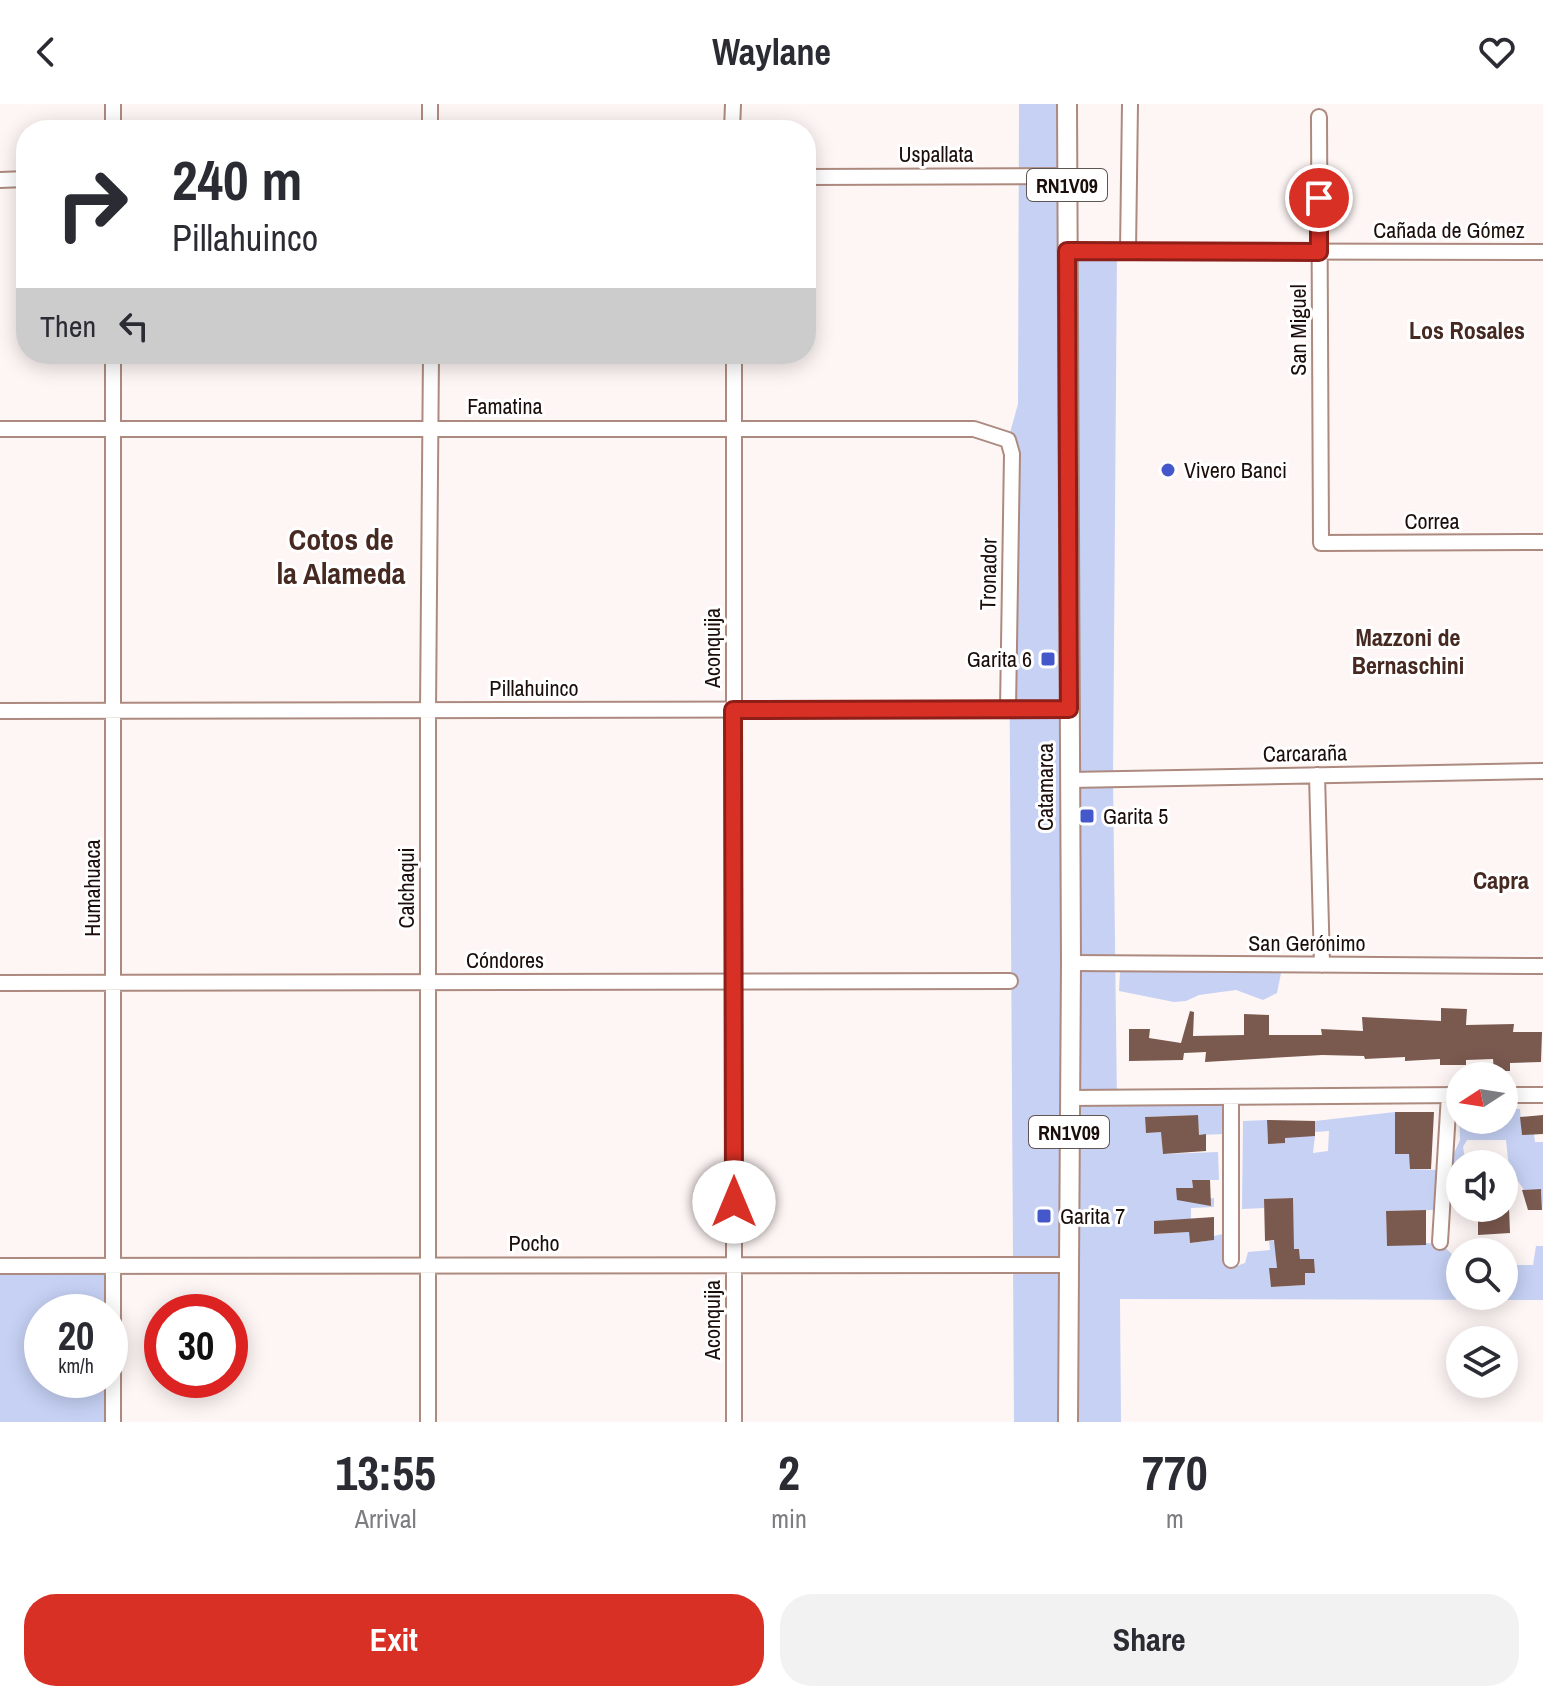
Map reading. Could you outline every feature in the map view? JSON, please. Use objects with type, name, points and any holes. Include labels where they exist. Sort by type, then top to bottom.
[{"type":"main road","name":"Catamarca","points":[[1067,104],[1071,963],[1068,1422]]},
{"type":"street","points":[[1128,251],[1130,109]]},
{"type":"street","name":"San Miguel","points":[[1319,117],[1321,543]]},
{"type":"street","name":"Uspallata","points":[[816,177],[1067,176]]},
{"type":"street","name":"Cañada de Gómez","points":[[1067,251],[1543,252]]},
{"type":"street","name":"Humahuaca","points":[[113,364],[113,1422]]},
{"type":"street","name":"Calchaqui","points":[[428,1422],[431,364]]},
{"type":"street","name":"Aconquija","points":[[734,364],[734,1422]]},
{"type":"street","name":"Famatina","points":[[0,429],[974,429],[992,432],[1008,440]]},
{"type":"street","name":"Tronador","points":[[1008,440],[1012,454],[1008,709]]},
{"type":"street","name":"Correa","points":[[1321,543],[1543,542]]},
{"type":"street","name":"Pillahuinco","points":[[0,711],[1069,709]]},
{"type":"street","name":"Carcaraña","points":[[1069,780],[1543,771]]},
{"type":"street","points":[[1317,775],[1322,965]]},
{"type":"street","name":"San Gerónimo","points":[[1071,963],[1543,966]]},
{"type":"street","name":"Cóndores","points":[[0,983],[1010,981]]},
{"type":"street","points":[[1069,1098],[1446,1095]]},
{"type":"street","points":[[1518,1095],[1543,1095]]},
{"type":"street","points":[[1231,1098],[1231,1260]]},
{"type":"street","points":[[1440,1242],[1451,1134]]},
{"type":"street","name":"Pocho","points":[[0,1266],[1069,1265]]},
{"type":"shaded area","points":[[1019,104],[1067,104],[1067,251],[1117,251],[1113,779],[1117,1104],[1225,1106],[1225,1134],[1199,1135],[1197,1115],[1145,1117],[1146,1132],[1181,1130],[1162,1142],[1163,1154],[1218,1152],[1219,1180],[1192,1180],[1193,1188],[1176,1189],[1185,1201],[1214,1198],[1214,1207],[1191,1208],[1191,1219],[1154,1221],[1154,1234],[1189,1232],[1190,1243],[1214,1240],[1214,1236],[1223,1234],[1222,1260],[1231,1268],[1245,1263],[1248,1252],[1270,1250],[1269,1241],[1293,1239],[1292,1198],[1264,1199],[1264,1208],[1242,1209],[1243,1121],[1267,1120],[1268,1144],[1285,1143],[1285,1120],[1315,1136],[1313,1153],[1328,1151],[1329,1131],[1315,1132],[1315,1121],[1395,1112],[1396,1154],[1409,1154],[1411,1169],[1438,1170],[1435,1210],[1386,1211],[1387,1246],[1429,1243],[1446,1248],[1446,1300],[1120,1299],[1121,1422],[1014,1422],[1008,440],[1018,404]],"holes":[[[1299,1249],[1300,1259],[1314,1259],[1305,1273],[1305,1285],[1271,1287],[1270,1268],[1277,1268],[1276,1250]]]},
{"type":"shaded area","points":[[1120,971],[1281,973],[1277,993],[1263,1000],[1236,990],[1174,1002],[1119,991]]},
{"type":"shaded area","points":[[1520,1109],[1522,1135],[1534,1134],[1535,1142],[1543,1142],[1543,1210],[1541,1190],[1524,1190],[1518,1181],[1518,1150],[1507,1150],[1506,1140],[1467,1140],[1464,1150],[1456,1150],[1460,1134],[1518,1134]]},
{"type":"shaded area","points":[[1536,1246],[1543,1246],[1543,1300],[1518,1300],[1518,1265],[1533,1265]]},
{"type":"shaded area","points":[[115,1265],[115,1294],[24,1294],[24,1398],[113,1398],[113,1422],[0,1422],[0,1266]]},
{"type":"building","points":[[1441,1008],[1467,1009],[1466,1025],[1514,1024],[1513,1032],[1542,1032],[1541,1062],[1493,1062],[1493,1059],[1440,1065],[1440,1059],[1405,1061],[1405,1057],[1365,1059],[1364,1056],[1322,1055],[1205,1062],[1206,1052],[1184,1053],[1183,1060],[1129,1061],[1129,1029],[1150,1029],[1149,1038],[1181,1043],[1190,1011],[1194,1012],[1193,1036],[1244,1035],[1244,1014],[1269,1015],[1269,1035],[1322,1035],[1321,1029],[1363,1031],[1362,1017],[1441,1021]]},
{"type":"building","points":[[1395,1112],[1434,1112],[1431,1169],[1410,1169],[1409,1154],[1395,1154]]},
{"type":"building","points":[[1198,1115],[1199,1135],[1206,1134],[1206,1151],[1163,1154],[1161,1132],[1146,1133],[1145,1117]]},
{"type":"building","points":[[1543,1115],[1543,1134],[1522,1135],[1520,1117]]},
{"type":"building","points":[[1267,1120],[1315,1121],[1315,1136],[1285,1138],[1285,1143],[1268,1144]]},
{"type":"building","points":[[1192,1180],[1210,1180],[1211,1206],[1177,1200],[1176,1188],[1193,1188]]},
{"type":"building","points":[[1541,1189],[1542,1210],[1528,1210],[1522,1190]]},
{"type":"building","points":[[1293,1198],[1294,1249],[1299,1249],[1300,1259],[1314,1259],[1315,1273],[1305,1273],[1305,1285],[1271,1287],[1269,1268],[1277,1268],[1274,1240],[1265,1241],[1264,1199]]},
{"type":"building","points":[[1426,1210],[1426,1245],[1387,1246],[1386,1211]]},
{"type":"building","points":[[1214,1217],[1214,1240],[1190,1243],[1189,1232],[1154,1234],[1154,1221]]},
{"type":"building","points":[[1478,1222],[1510,1222],[1510,1233],[1478,1235]]},
{"type":"place","name":"Vivero Banci","points":[[1168,470]]},
{"type":"place","name":"Garita 6","points":[[1048,659]]},
{"type":"place","name":"Garita 5","points":[[1087,816]]},
{"type":"place","name":"Garita 7","points":[[1044,1216]]},
{"type":"district","name":"Los Rosales","points":[[1467,330]]},
{"type":"district","name":"Cotos de la Alameda","points":[[341,556]]},
{"type":"district","name":"Mazzoni de Bernaschini","points":[[1408,651]]},
{"type":"district","name":"Capra","points":[[1501,880]]},
{"type":"route","points":[[734,1202],[733,710],[1069,709],[1067,251],[1319,252],[1319,198]]}]
